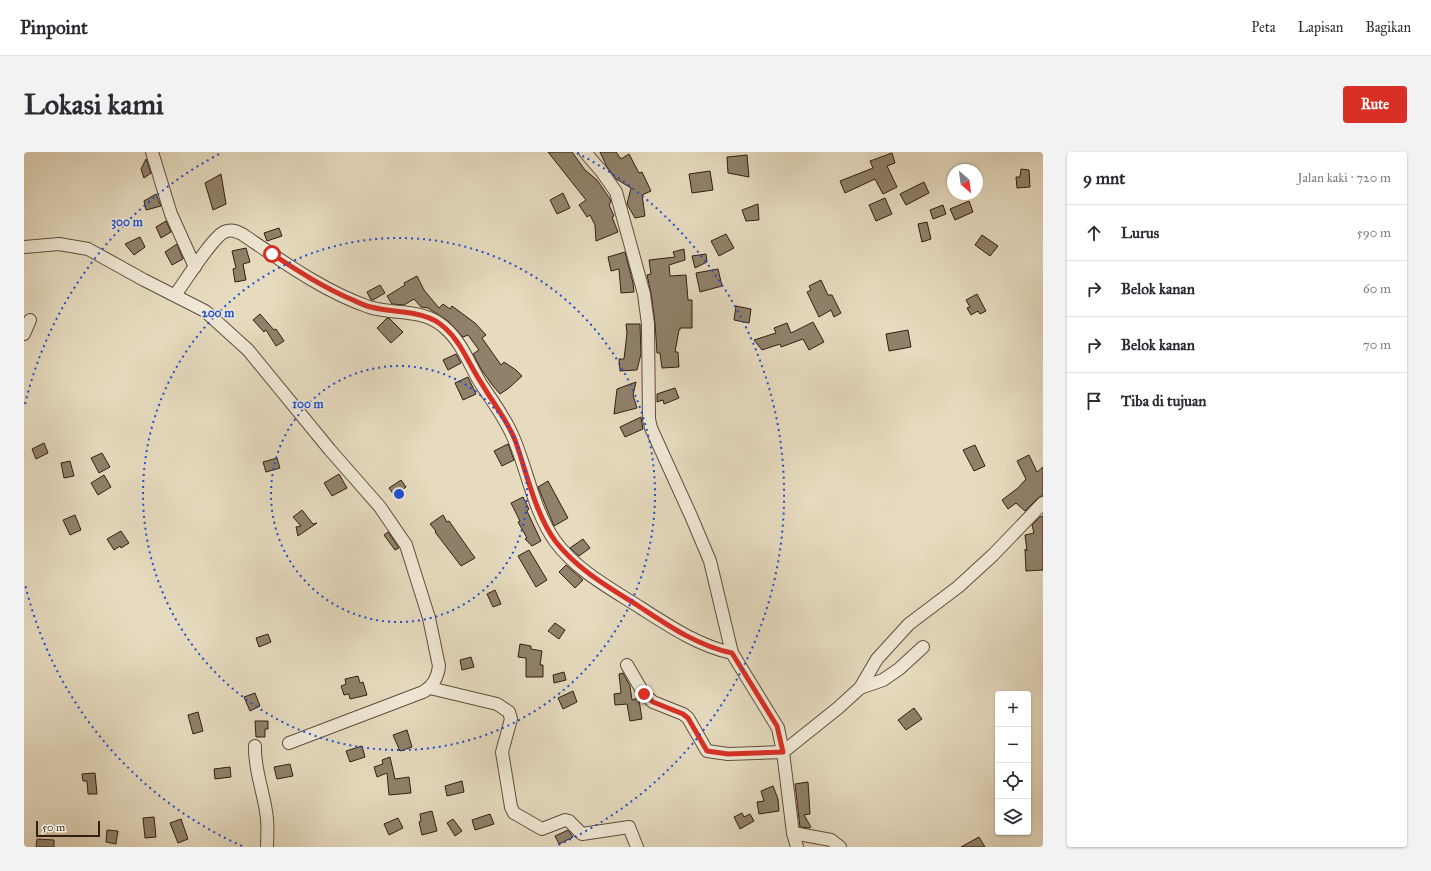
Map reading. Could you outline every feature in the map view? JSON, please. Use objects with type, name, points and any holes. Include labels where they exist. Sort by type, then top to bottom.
[{"type":"street","points":[[152,152],[171,214],[195,267]]},
{"type":"street","points":[[585,152],[602,172],[616,194],[644,294],[648,324],[650,424],[710,561],[732,653],[777,726],[783,752],[793,832],[797,847]]},
{"type":"street","points":[[175,295],[207,250],[221,234],[233,230],[242,234],[299,272],[335,292],[370,307],[421,315],[441,324],[450,332],[460,345],[481,384],[499,409],[514,438],[541,515],[562,549],[590,575],[664,623],[708,646],[732,653]]},
{"type":"street","points":[[24,247],[59,244],[88,249],[144,280],[206,311],[248,350],[380,507],[406,545],[429,618],[437,659],[438,670],[430,688],[289,743]]},
{"type":"street","points":[[24,334],[30,320]]},
{"type":"street","points":[[627,665],[644,694],[653,702],[683,714],[688,718],[707,751],[728,754],[783,752],[838,708],[860,688],[877,659],[909,624],[958,587],[993,555],[1043,504]]},
{"type":"street","points":[[860,688],[883,680],[899,670],[923,647]]},
{"type":"street","points":[[430,688],[497,704],[509,712],[511,719],[502,752],[511,807],[514,813],[542,829],[565,820],[569,821],[582,834],[629,827],[637,847]]},
{"type":"street","points":[[255,746],[259,780],[267,818],[266,847]]},
{"type":"street","points":[[793,832],[828,839],[840,847]]},
{"type":"building","points":[[548,152],[572,152],[585,170],[597,180],[610,199],[611,202],[609,205],[614,216],[612,217],[618,232],[596,241],[595,225],[590,215],[587,217],[579,205],[586,200]]},
{"type":"building","points":[[600,152],[616,152],[621,159],[629,154],[639,173],[642,172],[651,191],[642,195],[645,216],[635,218],[627,204],[631,188],[617,180],[607,167]]},
{"type":"building","points":[[892,153],[895,163],[887,166],[897,187],[883,194],[875,179],[845,193],[840,181],[873,168],[870,161]]},
{"type":"building","points":[[747,155],[749,177],[728,173],[727,157]]},
{"type":"building","points":[[146,159],[151,173],[144,178],[141,169]]},
{"type":"building","points":[[1021,169],[1029,170],[1030,187],[1017,188],[1016,177],[1020,177]]},
{"type":"building","points":[[710,171],[713,190],[692,193],[689,174]]},
{"type":"building","points":[[221,174],[226,204],[213,210],[205,183]]},
{"type":"building","points":[[924,182],[929,193],[906,205],[900,194]]},
{"type":"building","points":[[563,193],[570,208],[557,214],[550,200]]},
{"type":"building","points":[[156,194],[161,206],[146,210],[144,201]]},
{"type":"building","points":[[885,198],[892,214],[876,221],[869,205]]},
{"type":"building","points":[[969,201],[973,212],[955,220],[950,209]]},
{"type":"building","points":[[758,204],[759,220],[746,221],[742,210]]},
{"type":"building","points":[[943,205],[946,214],[933,219],[930,210]]},
{"type":"building","points":[[166,221],[171,232],[161,238],[156,227]]},
{"type":"building","points":[[927,222],[931,239],[922,242],[918,224]]},
{"type":"building","points":[[279,228],[282,236],[267,241],[264,233]]},
{"type":"building","points":[[726,234],[734,248],[719,256],[711,241]]},
{"type":"building","points":[[982,235],[998,246],[990,256],[975,245]]},
{"type":"building","points":[[140,237],[145,247],[134,255],[125,244]]},
{"type":"building","points":[[177,244],[183,259],[172,265],[165,252]]},
{"type":"building","points":[[246,248],[250,262],[243,264],[246,280],[235,282],[233,269],[236,268],[232,251]]},
{"type":"building","points":[[684,249],[685,260],[669,265],[670,276],[686,275],[688,300],[692,300],[692,328],[680,328],[679,330],[675,352],[678,352],[679,367],[662,368],[660,353],[657,353],[655,323],[647,275],[651,274],[649,260],[675,257],[673,252]]},
{"type":"building","points":[[625,252],[634,292],[621,293],[619,269],[611,271],[608,257]]},
{"type":"building","points":[[706,254],[707,262],[695,268],[692,256]]},
{"type":"building","points":[[718,269],[722,286],[700,292],[696,273]]},
{"type":"building","points":[[417,276],[424,290],[439,308],[443,304],[450,309],[452,306],[475,323],[486,335],[482,338],[501,365],[504,362],[522,376],[500,394],[481,369],[473,354],[479,350],[468,335],[463,337],[448,321],[428,308],[421,307],[414,299],[404,305],[392,304],[387,296],[405,285],[404,283]]},
{"type":"building","points":[[821,280],[828,295],[832,295],[841,313],[834,317],[831,310],[819,317],[807,292],[811,290],[809,286]]},
{"type":"building","points":[[380,285],[385,293],[371,300],[367,292]]},
{"type":"building","points":[[977,294],[986,311],[980,314],[978,311],[971,315],[967,308],[970,307],[966,300]]},
{"type":"building","points":[[736,306],[751,309],[749,323],[734,320]]},
{"type":"building","points":[[260,314],[274,330],[276,329],[284,341],[276,346],[266,330],[264,332],[253,320]]},
{"type":"building","points":[[387,318],[390,319],[403,332],[391,343],[377,328]]},
{"type":"building","points":[[813,322],[824,342],[809,350],[803,339],[781,347],[780,344],[762,350],[754,340],[776,333],[774,328],[787,323],[791,333]]},
{"type":"building","points":[[626,324],[640,324],[641,354],[637,370],[620,371],[619,359],[624,359],[627,333]]},
{"type":"building","points":[[908,330],[911,347],[889,351],[886,334]]},
{"type":"building","points":[[456,354],[461,363],[448,370],[443,360]]},
{"type":"building","points":[[468,377],[476,394],[463,400],[455,383]]},
{"type":"building","points":[[636,382],[633,395],[637,408],[614,414],[617,389]]},
{"type":"building","points":[[675,388],[679,398],[664,404],[663,400],[657,402],[657,394]]},
{"type":"building","points":[[641,417],[643,429],[625,437],[620,427]]},
{"type":"building","points":[[44,443],[48,453],[36,459],[32,449]]},
{"type":"building","points":[[508,444],[514,460],[502,466],[494,451]]},
{"type":"building","points":[[975,445],[985,466],[974,471],[963,450]]},
{"type":"building","points":[[102,453],[110,467],[99,473],[91,458]]},
{"type":"building","points":[[1029,455],[1037,472],[1043,467],[1043,495],[1025,511],[1016,503],[1008,509],[1002,500],[1018,488],[1026,479],[1017,461]]},
{"type":"building","points":[[277,458],[280,468],[266,472],[263,462]]},
{"type":"building","points":[[70,461],[74,476],[64,478],[61,463]]},
{"type":"building","points":[[339,474],[347,488],[332,496],[324,483]]},
{"type":"building","points":[[104,475],[111,487],[98,495],[91,483]]},
{"type":"building","points":[[401,480],[406,487],[394,495],[389,488]]},
{"type":"building","points":[[548,481],[568,518],[554,526],[538,487]]},
{"type":"building","points":[[523,497],[529,509],[527,511],[541,541],[532,546],[525,539],[527,538],[518,522],[520,521],[511,503]]},
{"type":"building","points":[[302,510],[313,524],[317,523],[298,536],[296,527],[301,526],[293,517]]},
{"type":"building","points":[[75,515],[81,530],[70,535],[63,520]]},
{"type":"building","points":[[443,515],[447,522],[449,521],[475,558],[461,566],[430,524]]},
{"type":"building","points":[[1043,516],[1043,570],[1026,571],[1025,549],[1027,551],[1025,535],[1034,533],[1032,525]]},
{"type":"building","points":[[121,531],[129,543],[114,550],[107,539]]},
{"type":"building","points":[[388,532],[399,548],[395,550],[384,535]]},
{"type":"building","points":[[583,539],[590,548],[579,556],[570,548]]},
{"type":"building","points":[[529,550],[547,580],[536,587],[518,556]]},
{"type":"building","points":[[566,565],[583,580],[575,588],[559,572]]},
{"type":"building","points":[[495,590],[501,604],[493,607],[487,594]]},
{"type":"building","points":[[555,623],[565,630],[559,639],[548,631]]},
{"type":"building","points":[[268,634],[271,642],[259,647],[256,638]]},
{"type":"building","points":[[520,644],[531,646],[531,649],[542,651],[540,665],[543,665],[543,677],[526,677],[526,658],[518,657]]},
{"type":"building","points":[[471,657],[474,667],[462,670],[460,660]]},
{"type":"building","points":[[564,672],[566,680],[554,683],[553,675]]},
{"type":"building","points":[[623,673],[630,686],[632,700],[638,698],[639,700],[642,719],[630,721],[627,704],[615,705],[614,694],[621,693],[619,674]]},
{"type":"building","points":[[358,676],[360,683],[363,682],[367,695],[350,699],[349,694],[344,695],[341,686],[346,684],[345,679]]},
{"type":"building","points":[[573,691],[577,702],[563,709],[558,698]]},
{"type":"building","points":[[255,693],[260,706],[250,711],[244,697]]},
{"type":"building","points":[[914,708],[922,719],[906,730],[898,720]]},
{"type":"building","points":[[198,712],[203,731],[193,734],[188,715]]},
{"type":"building","points":[[255,721],[268,721],[268,729],[265,729],[265,737],[256,737]]},
{"type":"building","points":[[407,730],[412,747],[400,751],[393,735]]},
{"type":"building","points":[[362,746],[365,757],[350,762],[346,751]]},
{"type":"building","points":[[390,757],[395,779],[409,777],[411,793],[389,795],[387,773],[377,777],[374,767],[383,764],[382,760]]},
{"type":"building","points":[[290,764],[293,776],[277,779],[274,767]]},
{"type":"building","points":[[230,767],[231,777],[215,779],[214,769]]},
{"type":"building","points":[[95,773],[97,794],[88,794],[87,781],[83,781],[82,774]]},
{"type":"building","points":[[462,781],[464,792],[447,796],[445,786]]},
{"type":"building","points":[[808,782],[810,814],[804,815],[811,827],[809,828],[800,827],[795,784]]},
{"type":"building","points":[[773,786],[778,799],[779,811],[759,814],[757,802],[764,801],[761,791]]},
{"type":"building","points":[[432,811],[437,831],[422,835],[419,822],[421,821],[420,814]]},
{"type":"building","points":[[742,813],[744,817],[750,814],[754,821],[740,829],[734,817]]},
{"type":"building","points":[[490,814],[494,824],[475,830],[472,820]]},
{"type":"building","points":[[154,817],[156,837],[145,838],[143,818]]},
{"type":"building","points":[[398,818],[403,828],[389,835],[384,824]]},
{"type":"building","points":[[181,819],[188,839],[178,843],[170,823]]},
{"type":"building","points":[[453,819],[462,831],[455,836],[447,823]]},
{"type":"building","points":[[107,830],[118,831],[116,844],[106,842]]},
{"type":"building","points":[[568,830],[573,837],[559,844],[555,836]]},
{"type":"building","points":[[979,837],[985,847],[961,847]]},
{"type":"building","points":[[37,839],[54,840],[54,847],[36,847]]},
{"type":"route","points":[[272,254],[299,272],[335,292],[370,307],[421,315],[437,321],[444,326],[460,345],[481,384],[499,409],[514,438],[541,515],[555,541],[582,570],[664,623],[708,646],[732,653],[777,726],[783,752],[728,754],[707,751],[688,718],[683,714],[653,702],[644,694]]}]
